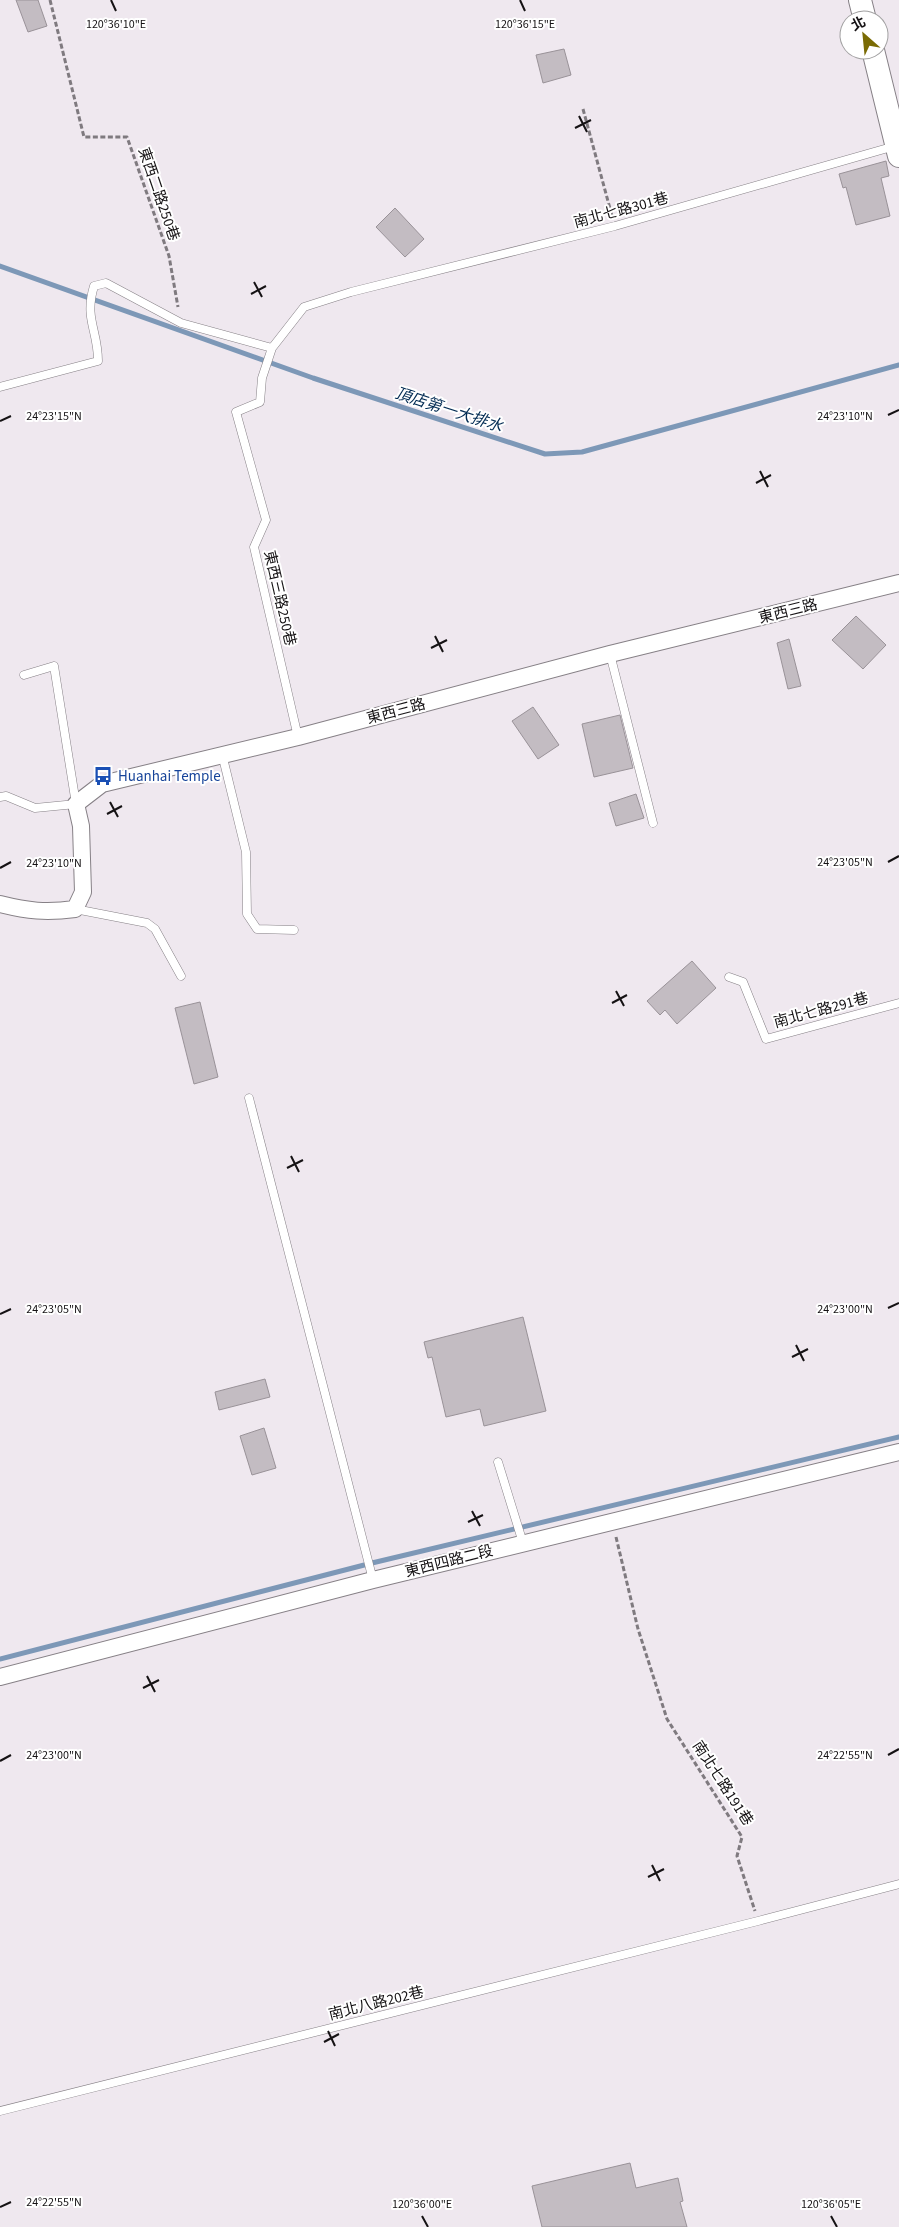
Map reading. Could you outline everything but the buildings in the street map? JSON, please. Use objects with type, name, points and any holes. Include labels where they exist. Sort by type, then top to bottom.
[{"type":"street","points":[[875,60],[898,151]]},
{"type":"street","name":"東西三路","points":[[76,804],[102,784],[298,737],[610,654],[899,584]]},
{"type":"street","points":[[0,904],[28,912],[54,912],[75,909],[83,892],[81,826],[76,804]]},
{"type":"street","name":"東西四路二段","points":[[0,1677],[373,1580],[899,1452]]},
{"type":"lane","name":"南北七路301巷","points":[[350,292],[615,226],[898,151]]},
{"type":"lane","points":[[0,387],[98,361],[98,346],[91,324],[89,303],[94,286],[106,282],[181,322],[272,348]]},
{"type":"lane","name":"東西三路250巷","points":[[298,737],[254,547],[266,520],[236,412],[260,402],[262,378],[272,348],[304,306],[350,292]]},
{"type":"lane","points":[[610,654],[653,823]]},
{"type":"lane","points":[[0,796],[6,796],[35,808],[76,804],[54,666],[24,675]]},
{"type":"lane","points":[[222,754],[246,852],[247,914],[257,929],[294,930]]},
{"type":"lane","points":[[75,909],[147,923],[155,929],[181,976]]},
{"type":"lane","name":"南北七路291巷","points":[[729,978],[743,982],[766,1039],[899,1003]]},
{"type":"lane","points":[[249,1098],[373,1580]]},
{"type":"lane","points":[[498,1462],[523,1543]]},
{"type":"lane","points":[[758,1921],[899,1884]]},
{"type":"lane","name":"南北八路202巷","points":[[0,2111],[758,1921]]},
{"type":"path","name":"東西二路250巷","points":[[50,0],[84,137],[127,137],[169,256],[181,322]]},
{"type":"path","points":[[583,109],[615,226]]},
{"type":"path","name":"南北七路191巷","points":[[612,1521],[638,1629],[667,1719],[742,1837],[737,1856],[758,1921]]},
{"type":"waterway","name":"頂店第一大排水","points":[[0,266],[313,378],[545,454],[582,452],[899,365]]},
{"type":"waterway","points":[[0,1659],[372,1563],[899,1437]]},
{"type":"place","name":"Huanhai Temple","points":[[103,776]]}]
